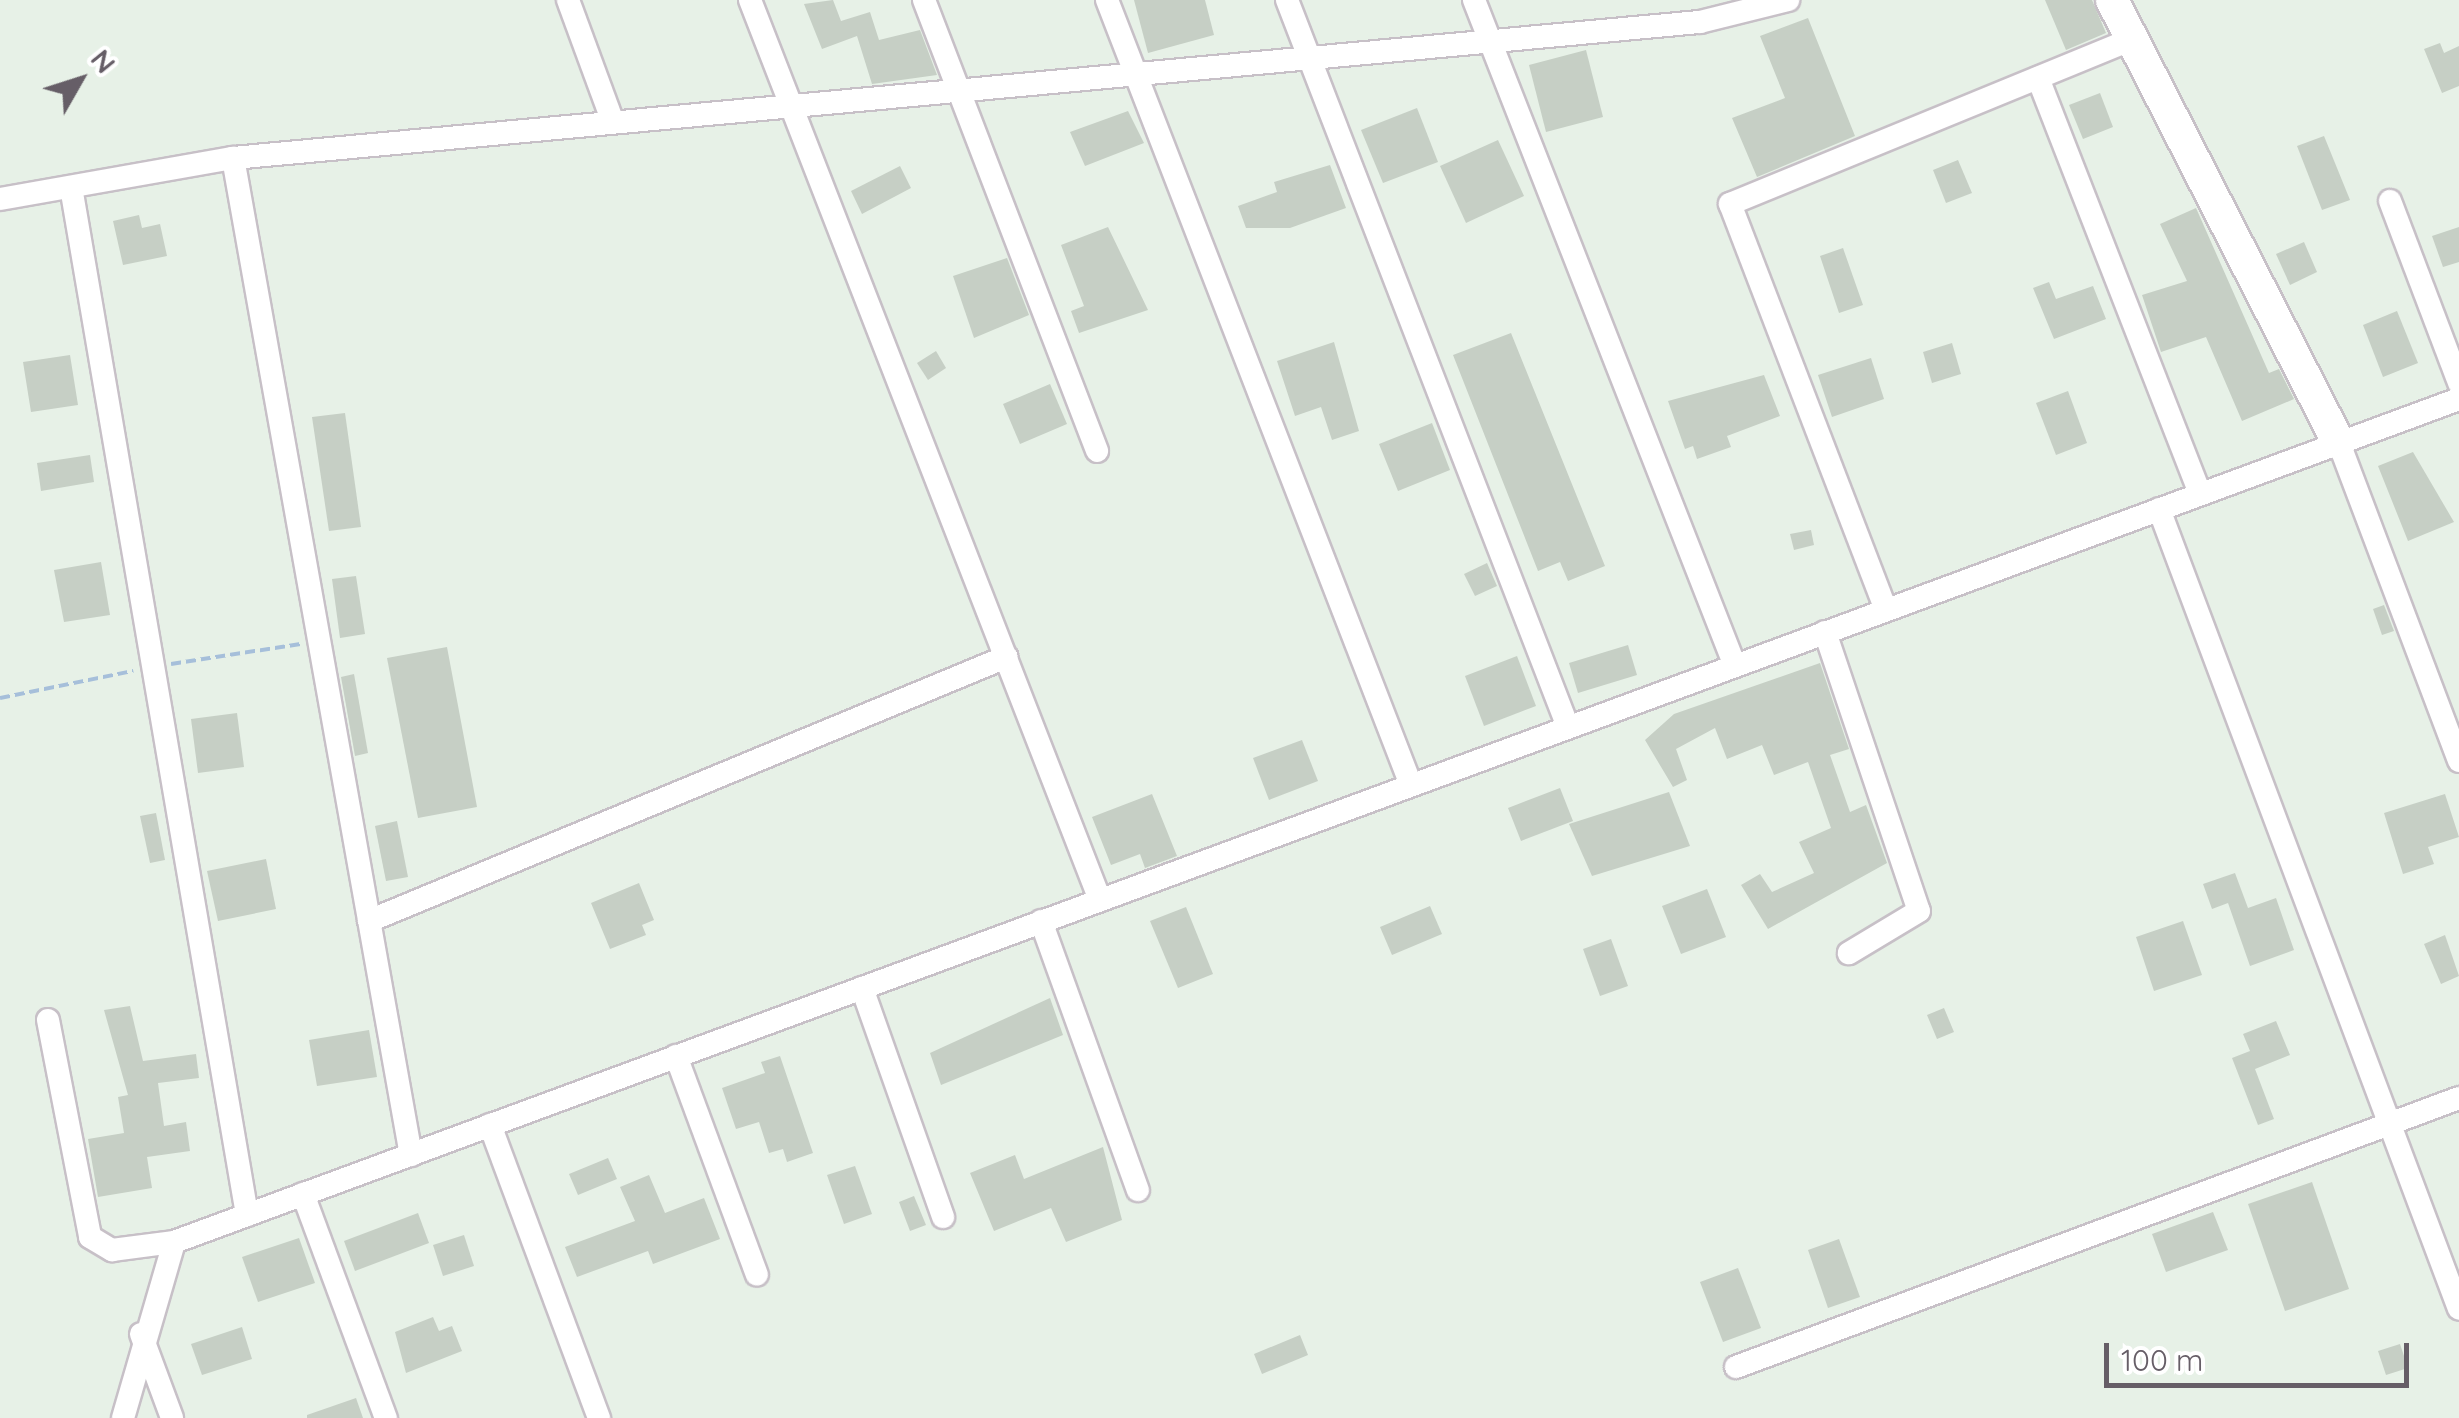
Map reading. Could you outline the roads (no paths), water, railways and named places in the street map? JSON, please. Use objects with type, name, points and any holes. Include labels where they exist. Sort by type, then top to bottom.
[{"type":"street","points":[[568,0],[613,122]]},
{"type":"street","points":[[750,0],[1100,900]]},
{"type":"street","points":[[924,0],[1097,451]]},
{"type":"street","points":[[1107,0],[1411,785]]},
{"type":"street","points":[[1287,0],[1568,727]]},
{"type":"street","points":[[1474,0],[1735,666]]},
{"type":"street","points":[[0,199],[234,158],[1728,18],[1788,0]]},
{"type":"street","points":[[2112,0],[2339,442],[2459,761]]},
{"type":"street","points":[[1886,610],[1730,204],[2132,39]]},
{"type":"street","points":[[2038,78],[2200,494]]},
{"type":"street","points":[[234,158],[410,1154]]},
{"type":"street","points":[[71,187],[247,1215]]},
{"type":"street","points":[[2390,201],[2459,383]]},
{"type":"street","points":[[48,1020],[90,1236],[112,1250],[174,1242],[2459,398]]},
{"type":"street","points":[[2159,509],[2459,1309]]},
{"type":"street","points":[[1825,632],[1919,910],[1849,953]]},
{"type":"street","points":[[369,921],[1006,657]]},
{"type":"street","points":[[2436,700],[2459,692]]},
{"type":"street","points":[[1042,922],[1138,1190]]},
{"type":"street","points":[[862,988],[943,1217]]},
{"type":"street","points":[[676,1056],[757,1275]]},
{"type":"street","points":[[1736,1368],[2459,1098]]},
{"type":"street","points":[[490,1125],[599,1418]]},
{"type":"street","points":[[303,1194],[386,1418]]},
{"type":"street","points":[[123,1418],[140,1334],[174,1242]]},
{"type":"street","points":[[140,1334],[172,1418]]}]
